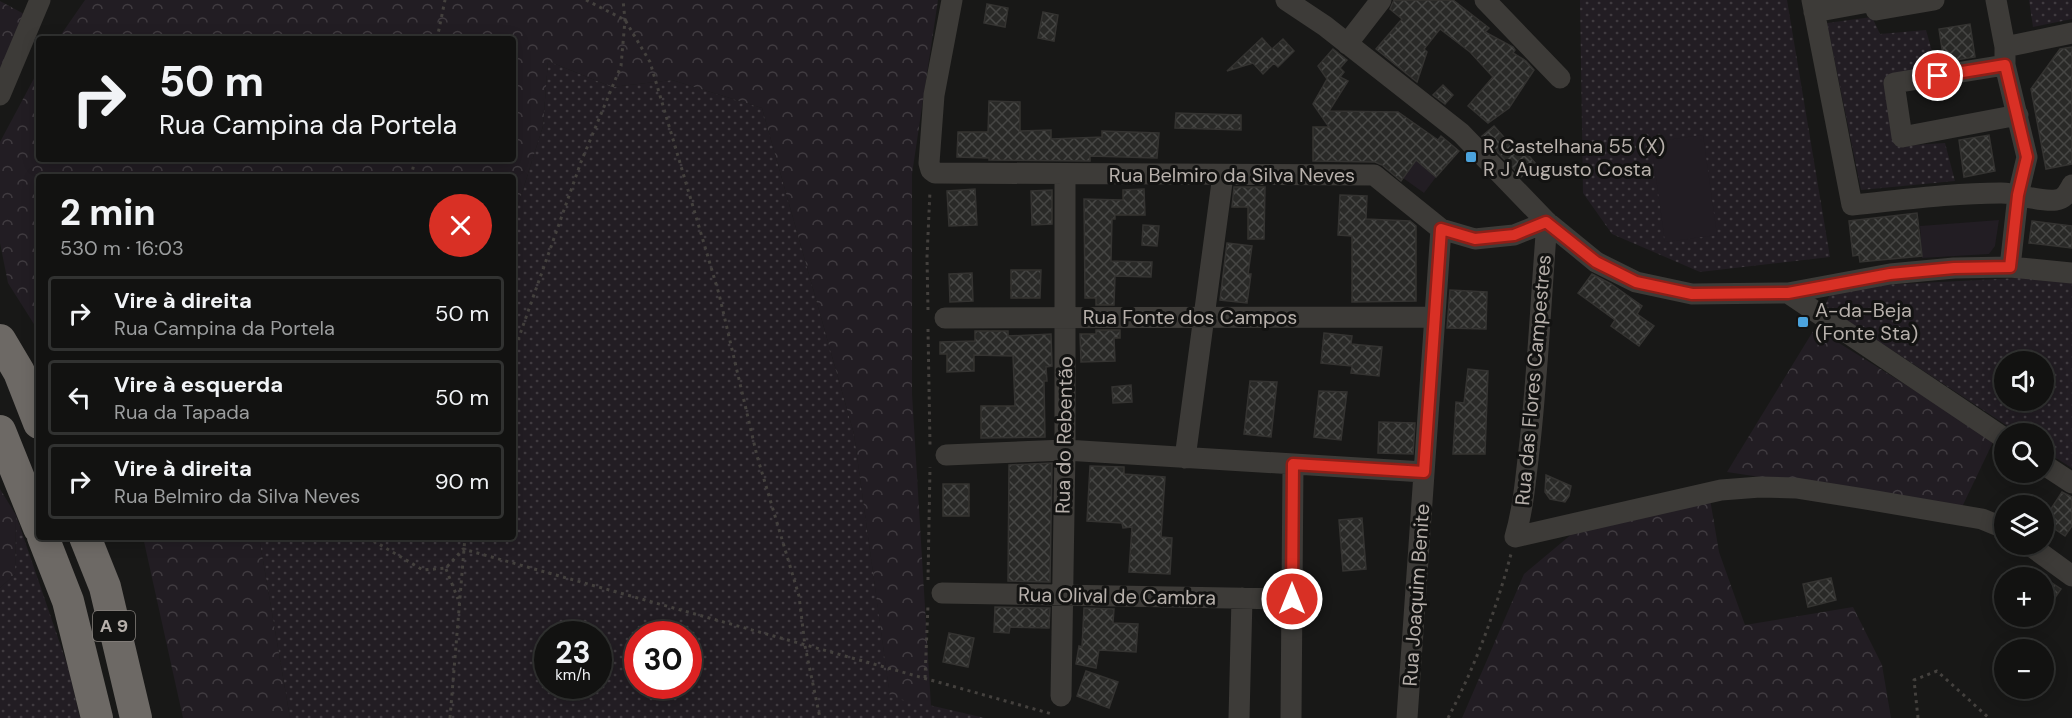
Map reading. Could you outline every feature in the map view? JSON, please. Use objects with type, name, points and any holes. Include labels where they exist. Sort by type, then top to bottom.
[{"type":"highway","points":[[0,340],[18,372],[36,416]]},
{"type":"highway","points":[[0,430],[36,520]]},
{"type":"highway","name":"A 9","points":[[44,540],[68,601],[97,718]]},
{"type":"highway","name":"A 9","points":[[86,540],[105,587],[136,718]]},
{"type":"street","points":[[0,95],[40,0]]},
{"type":"street","points":[[931,170],[929,163],[934,95],[952,0]]},
{"type":"street","points":[[1286,0],[1325,26],[1461,133],[1546,222],[1596,262],[1636,282],[1692,294],[1788,293],[1890,274],[1954,268],[2010,267],[2072,273]]},
{"type":"street","points":[[1308,0],[1325,26]]},
{"type":"street","points":[[1347,44],[1381,0]]},
{"type":"street","points":[[1485,0],[1560,78]]},
{"type":"street","points":[[1935,0],[1876,10],[1874,1],[1813,6],[1852,205],[1957,194],[2018,195],[2034,199],[2058,200],[2063,198],[2072,185]]},
{"type":"street","points":[[1996,0],[2005,56],[2027,157],[2018,195],[2010,267]]},
{"type":"street","points":[[2018,115],[1902,137],[1894,83],[2005,56],[2072,33]]},
{"type":"street","name":"Rua Belmiro da Silva Neves","points":[[931,170],[939,174],[1374,175],[1441,229],[1475,239],[1514,235],[1546,222]]},
{"type":"street","name":"Rua do Rebentão","points":[[1058,706],[1065,450],[1065,175]]},
{"type":"street","points":[[1185,458],[1223,175]]},
{"type":"street","name":"Rua das Flores Campestres","points":[[1515,537],[1522,515],[1533,412],[1546,222]]},
{"type":"street","name":"Rua Joaquim Benite","points":[[1407,718],[1441,229]]},
{"type":"street","points":[[1788,293],[1994,431]]},
{"type":"street","name":"Rua Fonte dos Campos","points":[[934,321],[1435,316]]},
{"type":"street","points":[[935,452],[1065,450],[1424,472]]},
{"type":"street","points":[[1291,718],[1293,464]]},
{"type":"street","points":[[2054,471],[2072,483]]},
{"type":"street","points":[[1515,537],[1721,490],[1760,487],[1797,488],[1982,519],[1994,524]]},
{"type":"street","points":[[2043,555],[2072,576]]},
{"type":"street","name":"Rua Olival de Cambra","points":[[933,590],[1292,599]]},
{"type":"street","points":[[1239,718],[1242,598]]},
{"type":"path","points":[[438,36],[445,0]]},
{"type":"path","points":[[586,0],[625,20],[650,62],[719,294],[757,456],[799,596],[805,646],[820,718]]},
{"type":"path","points":[[516,346],[581,162],[621,66],[625,20],[623,0]]},
{"type":"path","points":[[926,678],[933,590],[935,452],[934,321],[927,257],[931,170]]},
{"type":"path","points":[[1448,718],[1458,700],[1499,596],[1515,537]]},
{"type":"path","points":[[373,540],[423,570],[446,568],[463,549]]},
{"type":"path","points":[[450,718],[464,540]]},
{"type":"path","points":[[463,549],[926,678],[1058,706]]},
{"type":"path","points":[[446,568],[459,601]]},
{"type":"path","points":[[1918,718],[1914,680],[1937,671],[1989,718]]},
{"type":"green space","points":[[85,0],[938,0],[912,174],[912,394],[931,706],[890,697],[854,434],[762,108],[672,80],[612,87],[548,61],[543,126],[516,212],[516,174],[36,174],[36,327],[8,283],[0,243],[0,142],[36,75],[36,162],[516,162],[516,36],[60,36]]},
{"type":"green space","points":[[1580,0],[1787,0],[1830,257],[1700,272],[1612,234],[1583,193]]},
{"type":"green space","points":[[2029,0],[2072,0],[2072,19],[2033,27]]},
{"type":"green space","points":[[0,1],[26,15],[0,69]]},
{"type":"green space","points":[[1872,17],[1880,34],[1926,30],[1937,69],[1885,78],[1898,146],[1945,143],[1955,181],[1861,190],[1827,23]]},
{"type":"green space","points":[[548,61],[612,87],[672,80],[762,108],[854,434],[890,696],[985,718],[290,718],[260,540],[516,540],[516,212],[543,126]]},
{"type":"green space","points":[[1703,135],[1717,235],[1665,242],[1651,142]]},
{"type":"green space","points":[[1416,160],[1436,177],[1424,193],[1403,178]]},
{"type":"green space","points":[[1999,220],[1995,246],[1989,254],[1922,258],[1920,226]]},
{"type":"green space","points":[[2041,277],[2072,283],[2072,468],[2054,457],[2054,423],[2003,423],[1825,306],[1830,294],[1880,285]]},
{"type":"green space","points":[[1815,328],[1994,440],[1962,507],[1727,472]]},
{"type":"green space","points":[[0,489],[16,515],[15,574],[0,588]]},
{"type":"green space","points":[[1710,499],[1719,552],[1745,625],[1853,607],[1882,665],[1891,718],[1462,718],[1524,574],[1573,533]]},
{"type":"green space","points":[[16,515],[68,667],[80,718],[0,718],[0,588],[15,574]]},
{"type":"green space","points":[[144,540],[260,540],[290,718],[183,718]]},
{"type":"building","points":[[1394,0],[1453,0],[1489,28],[1485,32],[1513,47],[1515,50],[1513,53],[1526,61],[1534,70],[1509,108],[1488,123],[1468,106],[1493,77],[1470,52],[1440,29],[1424,49],[1427,52],[1417,82],[1376,49],[1402,19],[1390,9]]},
{"type":"building","points":[[987,4],[1008,8],[1005,27],[984,23]]},
{"type":"building","points":[[1043,12],[1058,15],[1054,41],[1038,38]]},
{"type":"building","points":[[1970,24],[1975,57],[1944,62],[1939,29]]},
{"type":"building","points":[[1262,38],[1272,49],[1283,39],[1294,51],[1278,67],[1274,63],[1263,74],[1253,63],[1227,71]]},
{"type":"building","points":[[2072,47],[2072,164],[2046,169],[2031,89],[2060,49]]},
{"type":"building","points":[[1333,49],[1347,60],[1340,68],[1344,72],[1340,77],[1348,81],[1329,111],[1398,112],[1438,140],[1441,136],[1459,151],[1436,177],[1416,160],[1401,181],[1375,162],[1313,161],[1313,127],[1329,127],[1313,104],[1327,79],[1318,66]]},
{"type":"building","points":[[1443,85],[1453,95],[1445,104],[1433,95]]},
{"type":"building","points":[[989,101],[1020,102],[1020,131],[1051,130],[1051,139],[1102,137],[1102,131],[1159,133],[1157,158],[1090,156],[1090,161],[989,160],[989,158],[957,157],[958,132],[988,132]]},
{"type":"building","points":[[1176,113],[1241,115],[1241,130],[1175,128]]},
{"type":"building","points":[[1494,126],[1518,153],[1523,149],[1536,164],[1521,177],[1482,136]]},
{"type":"building","points":[[1989,135],[1995,171],[1964,177],[1959,140]]},
{"type":"building","points":[[1234,187],[1265,187],[1264,239],[1248,239],[1248,207],[1232,207]]},
{"type":"building","points":[[975,189],[977,225],[949,226],[947,191]]},
{"type":"building","points":[[1144,189],[1145,215],[1115,215],[1115,219],[1112,219],[1111,261],[1152,262],[1151,277],[1115,276],[1114,305],[1096,305],[1096,298],[1085,298],[1084,199],[1123,200],[1123,190]]},
{"type":"building","points":[[1052,190],[1052,224],[1032,225],[1031,191]]},
{"type":"building","points":[[1340,195],[1367,196],[1366,219],[1410,221],[1416,226],[1416,301],[1352,302],[1352,236],[1338,235]]},
{"type":"building","points":[[1917,213],[1922,256],[1860,262],[1859,255],[1853,256],[1849,221]]},
{"type":"building","points":[[2032,221],[2072,226],[2072,248],[2029,243]]},
{"type":"building","points":[[1143,225],[1159,226],[1157,246],[1142,245]]},
{"type":"building","points":[[1227,243],[1252,246],[1247,303],[1220,300]]},
{"type":"building","points":[[1011,270],[1041,270],[1040,298],[1011,298]]},
{"type":"building","points":[[972,273],[973,301],[950,302],[949,274]]},
{"type":"building","points":[[1592,274],[1611,284],[1642,306],[1637,314],[1654,326],[1639,346],[1611,326],[1615,320],[1578,293]]},
{"type":"building","points":[[1450,290],[1487,292],[1486,329],[1447,328]]},
{"type":"building","points":[[1096,330],[1120,330],[1120,338],[1114,338],[1115,361],[1081,362],[1080,334],[1096,334]]},
{"type":"building","points":[[975,331],[1008,331],[1008,336],[1051,334],[1052,366],[1046,367],[1047,381],[1044,381],[1045,437],[981,438],[981,406],[1015,406],[1013,356],[974,355],[974,371],[947,372],[947,354],[940,354],[940,342],[975,341]]},
{"type":"building","points":[[1324,333],[1352,336],[1351,344],[1382,347],[1379,376],[1351,373],[1352,366],[1321,363]]},
{"type":"building","points":[[1468,369],[1488,371],[1485,454],[1453,454],[1456,402],[1464,403]]},
{"type":"building","points":[[1250,381],[1277,382],[1271,437],[1244,434]]},
{"type":"building","points":[[1131,385],[1132,402],[1113,403],[1112,387]]},
{"type":"building","points":[[1319,391],[1347,392],[1341,440],[1314,437]]},
{"type":"building","points":[[1379,422],[1415,423],[1413,454],[1378,453]]},
{"type":"building","points":[[1052,463],[1050,582],[1008,581],[1009,465]]},
{"type":"building","points":[[1090,466],[1124,467],[1124,474],[1165,477],[1161,537],[1172,538],[1170,574],[1129,572],[1132,527],[1123,528],[1122,523],[1087,521]]},
{"type":"building","points":[[1546,475],[1571,486],[1565,502],[1550,499],[1545,492]]},
{"type":"building","points":[[943,484],[969,484],[969,516],[943,516]]},
{"type":"building","points":[[2062,492],[2072,497],[2072,526],[2065,536],[2054,528],[2054,504]]},
{"type":"building","points":[[1362,518],[1366,569],[1343,571],[1339,520]]},
{"type":"building","points":[[1831,578],[1836,600],[1808,607],[1803,584]]},
{"type":"building","points":[[2054,584],[2061,589],[2054,599]]},
{"type":"building","points":[[995,607],[1050,608],[1049,628],[1010,627],[1009,633],[994,632]]},
{"type":"building","points":[[1084,608],[1114,609],[1113,623],[1138,624],[1136,652],[1099,650],[1096,668],[1076,664],[1079,646],[1082,647]]},
{"type":"building","points":[[949,633],[974,638],[968,667],[943,662]]},
{"type":"building","points":[[1086,671],[1118,682],[1109,708],[1077,696]]},
{"type":"place","name":"R Castelhana 55 (X) R J Augusto Costa","points":[[1471,157]]},
{"type":"place","name":"A-da-Beja (Fonte Sta)","points":[[1803,322]]},
{"type":"route","points":[[1292,599],[1293,464],[1424,472],[1441,229],[1475,239],[1514,235],[1546,222],[1596,262],[1636,282],[1692,294],[1788,293],[1890,274],[1954,268],[2010,267],[2018,195],[2027,157],[2005,65],[1938,76]]}]
